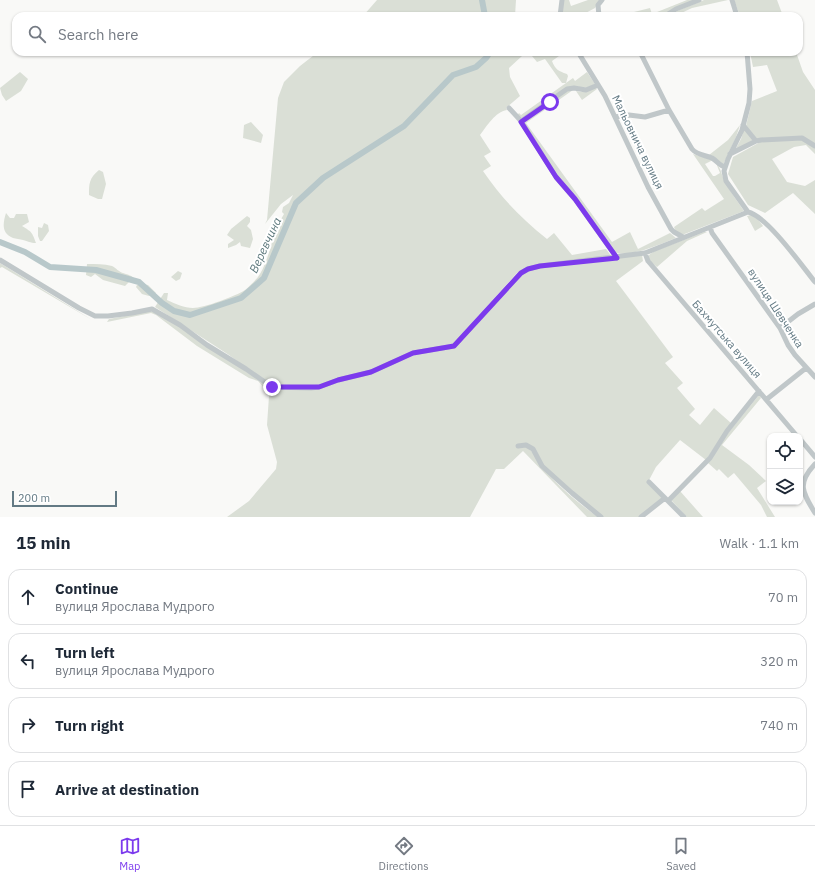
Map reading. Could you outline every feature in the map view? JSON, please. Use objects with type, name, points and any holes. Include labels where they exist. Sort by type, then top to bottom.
[{"type":"street","points":[[560,12],[562,0]]},
{"type":"street","points":[[599,12],[598,5],[602,0]]},
{"type":"street","points":[[671,12],[699,0]]},
{"type":"street","points":[[732,0],[736,12]]},
{"type":"street","name":"Мальовнича вулиця","points":[[580,56],[605,96],[648,187],[668,223],[674,232],[683,238]]},
{"type":"street","points":[[642,56],[669,110],[694,151],[712,158],[721,166],[725,167]]},
{"type":"street","points":[[747,56],[750,96],[743,125],[730,154],[724,174],[726,180],[748,212],[759,217],[769,226],[815,282]]},
{"type":"street","points":[[521,122],[567,89],[574,88],[586,90],[598,85]]},
{"type":"street","points":[[509,108],[521,122],[556,177],[575,199],[617,258]]},
{"type":"street","points":[[615,117],[630,115],[645,118],[669,110]]},
{"type":"street","points":[[743,125],[756,141]]},
{"type":"street","points":[[730,154],[761,140],[802,138],[815,146]]},
{"type":"street","points":[[0,260],[79,308],[95,316],[108,316],[152,309],[180,324],[207,345],[272,387],[319,387],[338,380],[371,372],[413,353],[454,346],[521,273],[528,269],[547,265],[617,258],[645,253],[748,212]]},
{"type":"street","name":"вулиця Шевченка","points":[[710,227],[712,233],[780,328],[788,345],[815,377]]},
{"type":"street","name":"Бахмутська вулиця","points":[[645,253],[646,258],[795,433]]},
{"type":"street","points":[[780,328],[798,314],[815,304]]},
{"type":"street","points":[[767,399],[806,368]]},
{"type":"street","points":[[641,517],[667,499],[710,458],[727,432],[759,392]]},
{"type":"street","points":[[803,443],[815,458]]},
{"type":"street","points":[[518,446],[526,445],[533,449],[542,466],[572,494],[601,517]]},
{"type":"street","points":[[815,464],[805,477],[803,488],[815,513]]},
{"type":"street","points":[[649,482],[684,517]]},
{"type":"shaded area","points":[[377,0],[516,0],[515,12],[366,12]]},
{"type":"shaded area","points":[[563,0],[569,0],[571,6],[588,0],[600,0],[595,8],[588,12],[562,12]]},
{"type":"shaded area","points":[[687,0],[695,0],[670,12],[657,12]]},
{"type":"shaded area","points":[[704,0],[728,0],[692,8],[684,12],[675,12]]},
{"type":"shaded area","points":[[734,0],[777,0],[782,12],[738,12]]},
{"type":"shaded area","points":[[650,8],[651,12],[634,12]]},
{"type":"shaded area","points":[[313,56],[522,56],[509,68],[510,77],[520,96],[506,108],[507,110],[495,116],[480,135],[491,152],[484,156],[491,166],[483,171],[512,208],[547,239],[554,233],[572,255],[606,249],[612,257],[534,265],[517,273],[452,345],[411,352],[373,370],[317,385],[273,387],[229,355],[155,307],[164,293],[168,293],[167,300],[180,306],[193,308],[212,304],[245,290],[260,274],[284,214],[282,212],[283,207],[289,203],[293,195],[281,204],[265,224],[267,220],[278,98],[284,82]]},
{"type":"shaded area","points":[[532,56],[559,56],[552,61],[557,69],[567,74],[568,76],[566,83],[562,83],[545,59],[537,62]]},
{"type":"shaded area","points":[[751,56],[797,56],[803,72],[815,90],[815,144],[803,137],[756,139],[746,126],[752,101],[777,91],[767,65],[753,67]]},
{"type":"shaded area","points":[[20,72],[28,79],[21,91],[6,101],[0,88]]},
{"type":"shaded area","points":[[587,72],[595,84],[587,88],[572,86],[521,118],[517,116],[519,113],[521,115],[573,78],[575,81]]},
{"type":"shaded area","points":[[597,89],[582,100],[576,91],[581,92]]},
{"type":"shaded area","points":[[569,90],[573,90],[526,123],[612,242],[630,232],[638,249],[670,233],[676,238],[637,252],[614,252],[557,176],[524,123],[525,120]]},
{"type":"shaded area","points":[[251,122],[263,135],[261,143],[243,138],[244,125]]},
{"type":"shaded area","points":[[740,125],[723,165],[709,155],[728,140]]},
{"type":"shaded area","points":[[744,129],[753,140],[735,150],[741,139]]},
{"type":"shaded area","points":[[802,140],[815,148],[815,154],[806,145],[794,147],[772,159],[787,182],[805,186],[815,180],[815,214],[793,193],[765,213],[748,205],[728,174],[733,157],[762,141]]},
{"type":"shaded area","points":[[693,154],[713,160],[705,164],[713,176],[720,173],[716,163],[732,194],[744,211],[682,235],[676,232],[674,227],[702,208],[705,211],[724,199]]},
{"type":"shaded area","points":[[99,170],[103,172],[106,184],[102,199],[89,195],[90,181]]},
{"type":"shaded area","points":[[6,213],[10,218],[14,218],[16,214],[27,214],[29,222],[22,226],[31,233],[36,243],[13,238],[6,233],[4,220]]},
{"type":"shaded area","points":[[751,215],[757,218],[763,226],[755,231],[747,216]]},
{"type":"shaded area","points":[[247,216],[250,218],[250,222],[247,226],[251,230],[253,239],[250,248],[241,246],[240,242],[228,248],[228,244],[234,240],[227,235],[231,229]]},
{"type":"shaded area","points":[[44,223],[48,225],[49,231],[42,241],[40,241],[38,236],[38,227],[42,228]]},
{"type":"shaded area","points":[[707,232],[687,241],[657,267],[648,257],[655,251]]},
{"type":"shaded area","points":[[642,255],[643,261],[616,281],[673,357],[665,363],[683,383],[677,388],[695,409],[689,415],[700,425],[714,408],[731,423],[706,460],[680,440],[656,467],[648,482],[664,498],[640,517],[602,517],[543,465],[534,450],[526,446],[533,453],[543,468],[562,488],[598,517],[587,517],[523,451],[504,469],[496,469],[470,517],[227,517],[249,501],[276,469],[277,462],[267,425],[269,396],[258,381],[249,378],[197,346],[156,315],[151,313],[107,322],[109,319],[150,311],[157,313],[179,326],[271,388],[277,390],[317,389],[381,369],[420,353],[448,349],[521,275],[530,269]]},
{"type":"shaded area","points":[[0,263],[92,320],[2,267],[0,268]]},
{"type":"shaded area","points":[[87,264],[103,264],[112,266],[136,280],[135,282],[129,282],[125,286],[103,280],[95,274],[91,277],[86,275]]},
{"type":"shaded area","points":[[178,271],[182,273],[180,279],[176,281],[171,277]]},
{"type":"shaded area","points":[[137,285],[148,285],[156,293],[149,296],[142,294],[136,287]]},
{"type":"shaded area","points":[[759,395],[761,398],[722,445],[749,465],[766,481],[757,488],[775,517],[767,517],[761,505],[734,473],[728,478],[719,469],[717,471],[708,463],[724,438]]},
{"type":"shaded area","points":[[680,491],[703,517],[687,517],[671,500]]},
{"type":"waterway","name":"Веревчина","points":[[482,0],[484,12]]},
{"type":"waterway","name":"Веревчина","points":[[0,242],[25,252],[50,267],[96,270],[139,282],[162,303],[174,311],[190,315],[241,298],[264,278],[296,203],[323,178],[404,126],[453,75],[476,67],[487,56]]},
{"type":"route","points":[[272,387],[319,387],[338,380],[371,372],[413,353],[454,346],[521,273],[528,269],[540,266],[617,258],[575,199],[556,177],[521,122],[550,102]]}]
